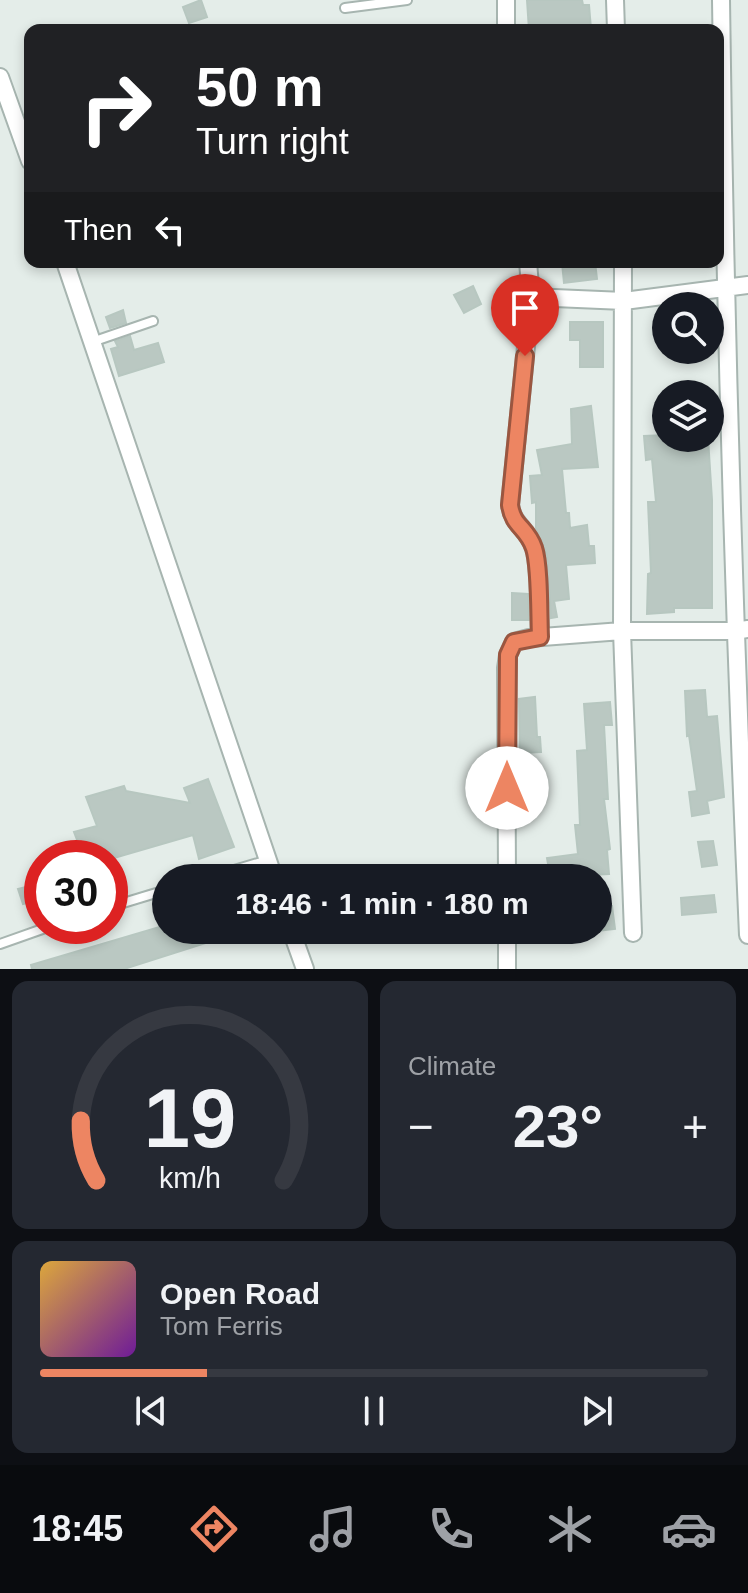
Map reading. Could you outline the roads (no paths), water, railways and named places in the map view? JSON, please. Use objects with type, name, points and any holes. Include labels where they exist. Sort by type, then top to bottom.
[{"type":"street","points":[[506,0],[506,24]]},
{"type":"street","points":[[615,0],[616,24]]},
{"type":"street","points":[[721,0],[721,24]]},
{"type":"street","points":[[0,77],[24,144]]},
{"type":"street","points":[[67,268],[269,864]]},
{"type":"street","points":[[529,268],[531,297],[510,505],[511,517],[526,531],[535,550],[540,637]]},
{"type":"street","points":[[623,268],[622,631],[633,933]]},
{"type":"street","points":[[724,268],[741,630],[748,935]]},
{"type":"street","points":[[531,297],[624,301],[748,285]]},
{"type":"street","points":[[507,864],[508,655],[514,642],[622,631],[741,630]]},
{"type":"street","points":[[296,944],[305,969]]},
{"type":"street","points":[[507,944],[507,969]]},
{"type":"lane","points":[[345,8],[407,0]]},
{"type":"lane","points":[[91,343],[153,321]]},
{"type":"lane","points":[[254,864],[268,860]]},
{"type":"lane","points":[[128,902],[152,894]]},
{"type":"lane","points":[[0,944],[24,936]]}]
